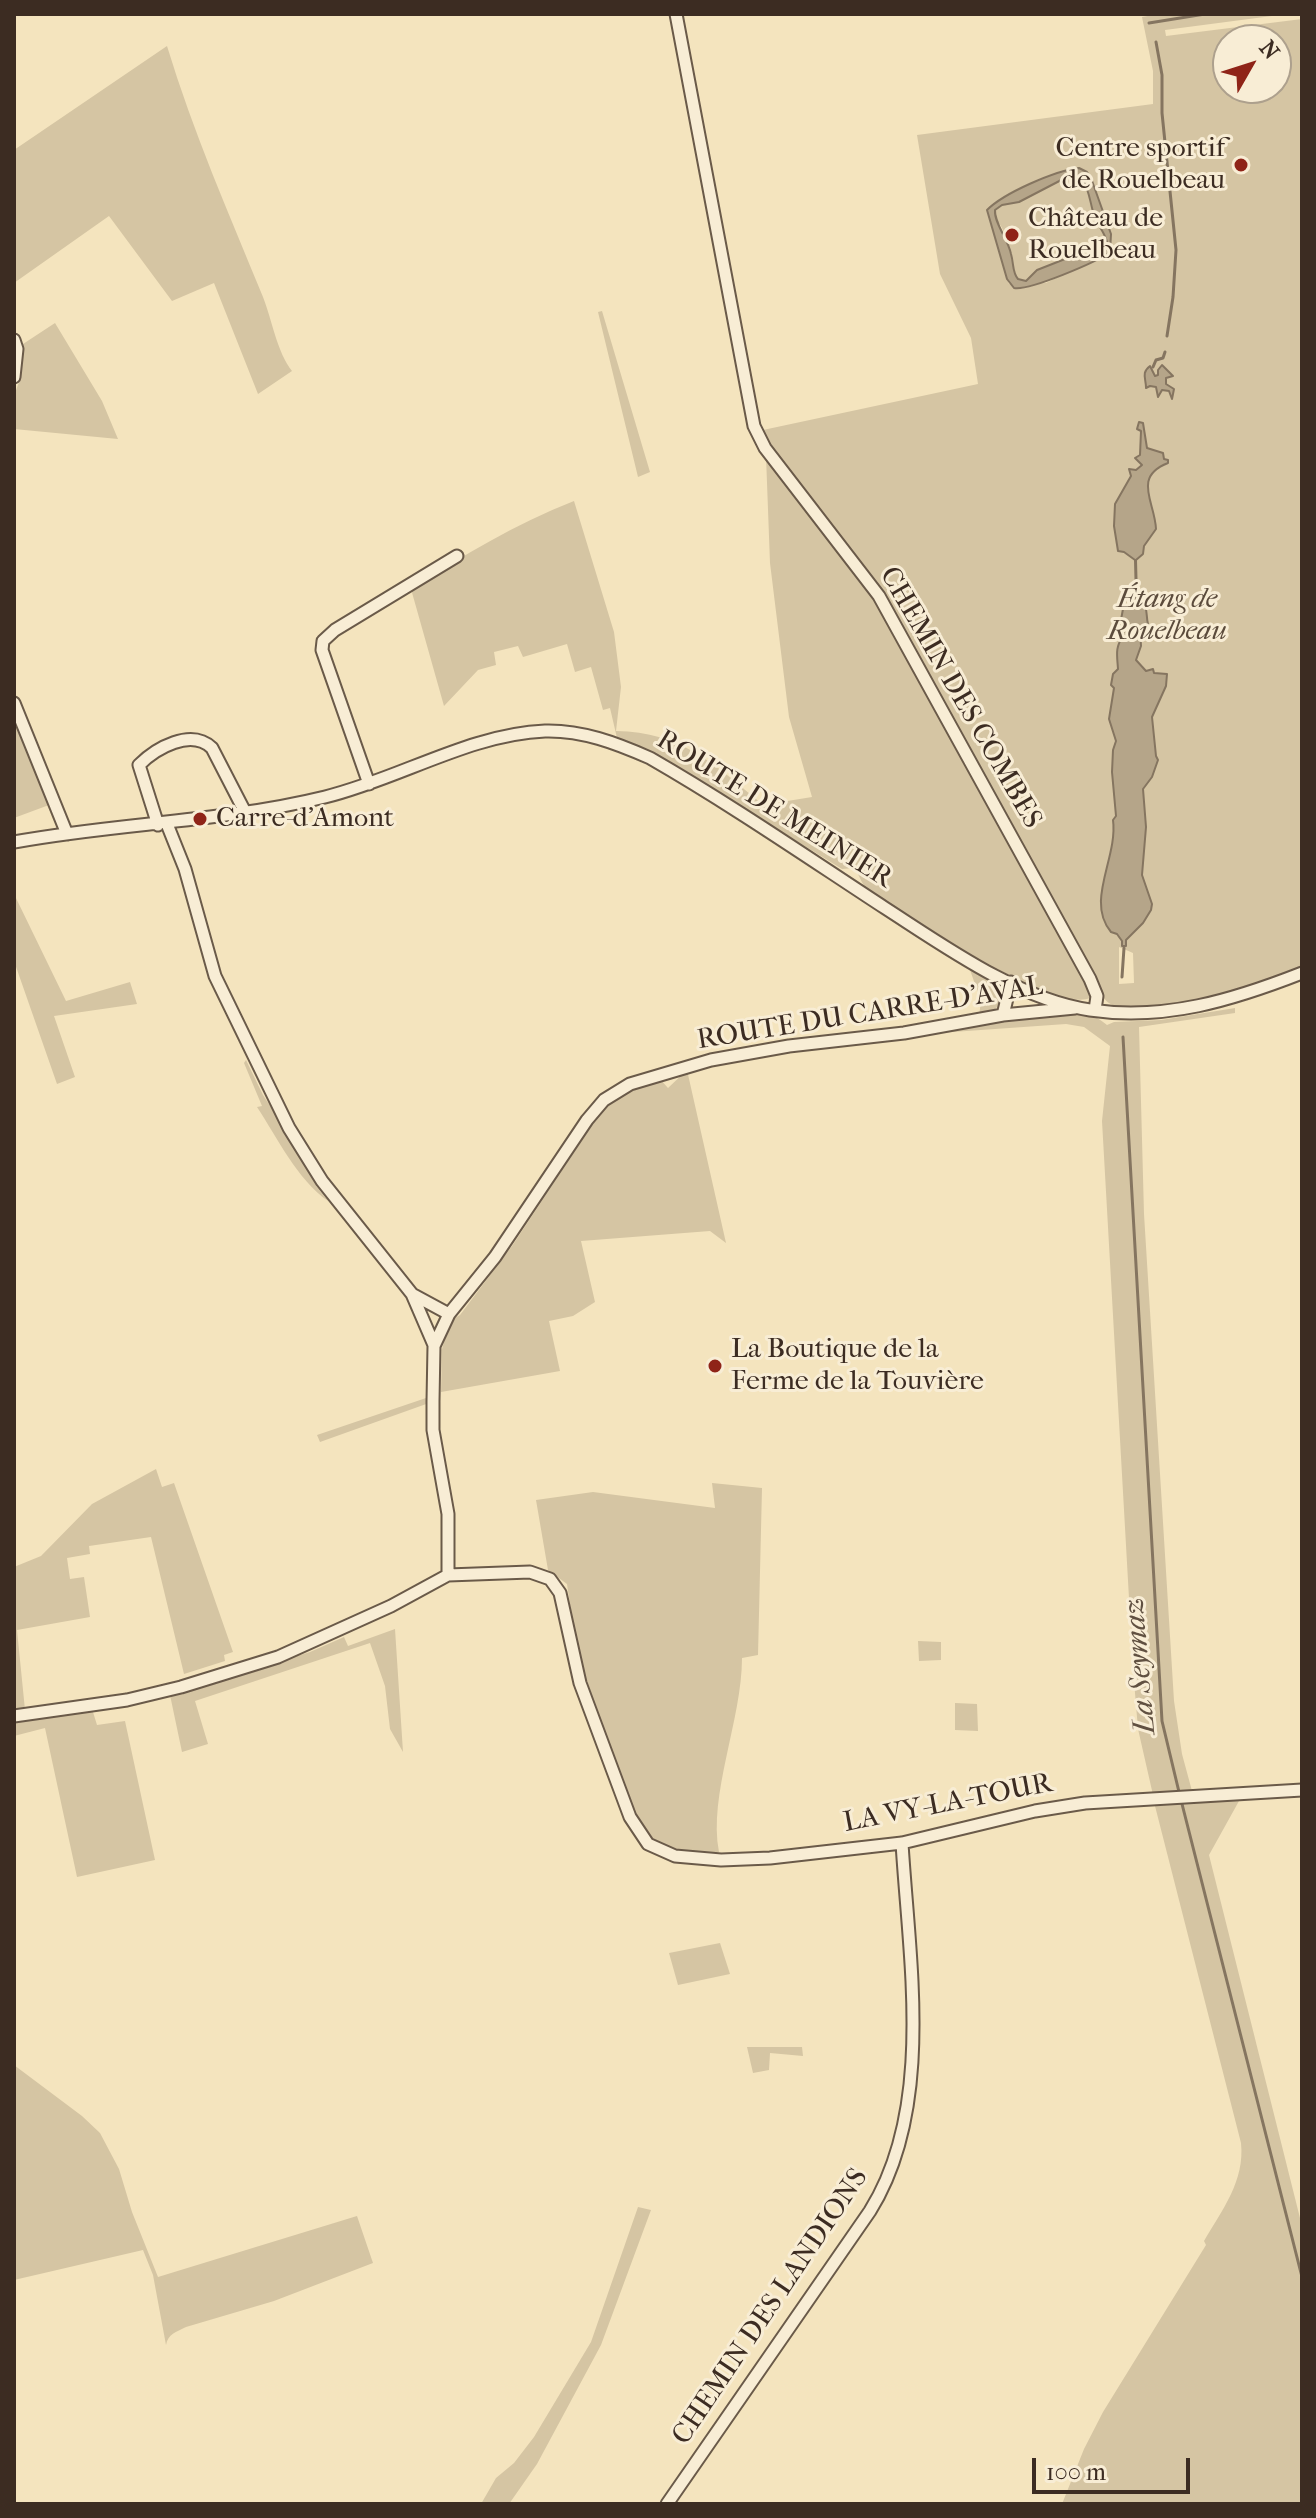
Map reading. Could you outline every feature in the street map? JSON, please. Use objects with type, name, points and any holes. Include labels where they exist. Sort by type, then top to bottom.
[{"type":"street","name":"CHEMIN DES COMBES","points":[[676,14],[754,426],[765,448],[879,596],[1090,979],[1097,996],[1095,1010]]},
{"type":"street","points":[[14,340],[17,349],[14,377]]},
{"type":"street","points":[[369,784],[322,650],[323,641],[335,630],[457,556]]},
{"type":"street","points":[[14,703],[67,834]]},
{"type":"street","name":"ROUTE DE MEINIER","points":[[14,842],[163,824],[327,797],[483,741],[509,735],[563,732],[613,743],[672,771],[926,934],[1011,982],[1079,1007],[1145,1013],[1191,1008],[1227,1000],[1302,973]]},
{"type":"street","points":[[14,1716],[127,1700],[278,1657],[391,1606],[448,1575],[448,1514],[433,1430],[434,1346],[424,1316],[412,1294],[322,1181],[289,1128],[215,976],[185,869],[139,765],[166,745],[184,740],[203,741],[212,748],[245,812]]},
{"type":"street","points":[[1003,1015],[1011,982]]},
{"type":"street","name":"ROUTE DU CARRE-D'AVAL","points":[[434,1346],[449,1314],[495,1257],[587,1120],[604,1100],[621,1088],[668,1071],[751,1052],[904,1033],[1003,1015],[1079,1007]]},
{"type":"street","points":[[412,1294],[449,1314]]},
{"type":"street","name":"LA VY-LA-TOUR","points":[[448,1575],[530,1572],[546,1576],[554,1583],[563,1602],[580,1683],[636,1828],[653,1847],[686,1858],[737,1860],[902,1843],[1085,1803],[1302,1790]]},
{"type":"street","name":"CHEMIN DES LANDIONS","points":[[667,2504],[870,2211],[893,2167],[906,2120],[912,2038],[902,1843]]},
{"type":"green space","name":"Étang de Rouelbeau","points":[[1159,14],[1287,14],[1165,30],[1166,36],[1212,30],[1212,104],[1292,104],[1292,24],[1262,24],[1302,19],[1302,966],[1260,983],[1197,1002],[1120,1007],[1110,1004],[1102,995],[881,592],[767,443],[763,430],[978,384],[971,338],[940,274],[917,135],[1153,104],[1153,71],[1142,17]],"holes":[[[1079,168],[1111,233],[1109,252],[1046,283],[1009,284],[987,211],[1018,189]],[[1119,947],[1133,953],[1134,983],[1119,984]]]},
{"type":"green space","points":[[167,46],[200,141],[263,297],[279,345],[292,371],[258,394],[214,283],[172,301],[109,216],[14,283],[14,150]]},
{"type":"green space","points":[[1069,176],[1083,179],[1095,218],[1107,242],[1097,253],[1065,259],[1026,281],[1018,279],[995,210],[1002,205],[1019,202]]},
{"type":"green space","points":[[602,311],[650,472],[638,477],[598,312]]},
{"type":"green space","points":[[55,323],[102,401],[118,439],[14,429],[14,396],[20,379],[23,344]]},
{"type":"green space","points":[[766,456],[874,594],[1091,991],[1090,998],[1074,999],[1051,993],[996,968],[876,896],[864,885],[855,868],[842,869],[654,754],[617,738],[610,708],[603,710],[591,667],[575,672],[567,644],[523,657],[518,646],[494,652],[496,665],[478,670],[444,706],[411,589],[490,541],[574,501],[614,632],[621,687],[616,731],[660,737],[679,744],[713,764],[763,805],[812,797],[789,717],[770,563]]},
{"type":"green space","points":[[14,711],[49,805],[14,818]]},
{"type":"green space","points":[[14,894],[66,1001],[130,982],[137,1004],[54,1016],[75,1077],[57,1084],[14,961]]},
{"type":"green space","points":[[970,970],[1002,988],[1002,999],[997,1007],[979,1016],[981,1001]]},
{"type":"green space","points":[[1235,1008],[1235,1013],[1139,1027],[1144,1214],[1174,1701],[1182,1754],[1192,1791],[1153,1795],[1138,1729],[1133,1669],[1102,1121],[1110,1046],[1084,1027],[1066,1024],[924,1034],[1039,1016],[1083,1015],[1097,1018],[1107,1025]]},
{"type":"green space","points":[[246,1060],[263,1095],[320,1183],[316,1186],[328,1201],[297,1170],[257,1107],[262,1106],[244,1063]]},
{"type":"green space","points":[[687,1070],[726,1243],[710,1231],[581,1241],[595,1302],[573,1316],[549,1321],[560,1371],[441,1392],[442,1349],[450,1321],[460,1315],[512,1246],[604,1107],[660,1079],[668,1088]]},
{"type":"green space","points":[[426,1398],[429,1403],[320,1442],[317,1435]]},
{"type":"green space","points":[[156,1469],[162,1487],[174,1483],[233,1652],[224,1655],[225,1661],[184,1674],[151,1537],[89,1546],[90,1554],[67,1558],[70,1579],[84,1577],[90,1617],[17,1630],[25,1710],[14,1712],[14,1567],[41,1556],[92,1504]]},
{"type":"green space","points":[[712,1483],[762,1488],[758,1655],[742,1658],[741,1682],[718,1806],[719,1852],[703,1855],[672,1851],[650,1840],[634,1815],[577,1653],[567,1584],[548,1570],[536,1500],[593,1492],[715,1508]]},
{"type":"green space","points":[[395,1629],[403,1752],[390,1729],[385,1686],[370,1643],[195,1701],[208,1744],[182,1752],[170,1695],[310,1652],[344,1637],[348,1646]]},
{"type":"green space","points":[[918,1641],[941,1642],[941,1660],[919,1661]]},
{"type":"green space","points":[[955,1703],[977,1704],[978,1731],[955,1730]]},
{"type":"green space","points":[[93,1712],[97,1725],[125,1721],[155,1860],[77,1877],[45,1728],[14,1736],[14,1720]]},
{"type":"green space","points":[[1232,1798],[1239,1801],[1209,1855],[1302,2226],[1302,2504],[1062,2504],[1103,2412],[1206,2245],[1204,2241],[1236,2183],[1241,2143],[1155,1806]]},
{"type":"green space","points":[[720,1943],[730,1974],[678,1985],[669,1953]]},
{"type":"green space","points":[[747,2047],[802,2047],[803,2056],[770,2053],[769,2070],[753,2073]]},
{"type":"green space","points":[[14,2065],[100,2133],[119,2169],[158,2277],[357,2216],[373,2263],[274,2301],[186,2327],[171,2336],[166,2345],[153,2275],[143,2250],[14,2280]]},
{"type":"green space","points":[[638,2207],[651,2210],[601,2345],[537,2464],[509,2504],[481,2504],[496,2478],[514,2463],[534,2437],[591,2342]]},
{"type":"shaded area","points":[[1079,168],[1091,178],[1111,234],[1110,252],[1063,275],[1014,288],[1007,279],[987,210],[1017,190]],"holes":[[[1069,176],[1082,179],[1107,242],[1097,253],[1065,259],[1037,270],[1026,281],[1018,279],[995,210],[1002,205],[1019,202]]]},
{"type":"shaded area","points":[[1162,365],[1173,376],[1166,378],[1166,384],[1174,389],[1172,399],[1169,391],[1162,390],[1158,397],[1156,387],[1146,388],[1147,369],[1150,366],[1155,376]]},
{"type":"shaded area","points":[[1139,422],[1143,423],[1147,448],[1163,453],[1168,463],[1151,475],[1148,483],[1156,529],[1144,546],[1143,554],[1136,560],[1137,599],[1145,608],[1148,624],[1140,627],[1141,646],[1136,660],[1146,671],[1153,669],[1154,673],[1167,674],[1166,686],[1152,717],[1158,760],[1152,777],[1143,789],[1146,827],[1142,875],[1152,904],[1143,923],[1126,940],[1126,946],[1122,946],[1122,941],[1111,932],[1104,920],[1101,907],[1116,816],[1112,772],[1116,741],[1109,719],[1114,688],[1111,685],[1113,674],[1118,669],[1117,651],[1123,636],[1119,630],[1123,609],[1136,600],[1135,560],[1118,551],[1115,504],[1131,476],[1129,469],[1136,470],[1142,465],[1135,458],[1140,455]]},
{"type":"waterway","points":[[1149,23],[1205,14]]},
{"type":"waterway","points":[[1156,42],[1162,75],[1162,113],[1176,250],[1167,336]]},
{"type":"waterway","points":[[1153,367],[1165,352]]},
{"type":"waterway","name":"La Seymaz","points":[[1122,977],[1124,948]]},
{"type":"waterway","name":"La Seymaz","points":[[1123,1037],[1162,1721],[1179,1792]]},
{"type":"waterway","name":"La Seymaz","points":[[1181,1800],[1302,2277]]},
{"type":"place","name":"Centre sportif de Rouelbeau","points":[[1241,165]]},
{"type":"place","name":"Château de Rouelbeau","points":[[1012,235]]},
{"type":"place","name":"Carre-d'Amont","points":[[200,819]]},
{"type":"place","name":"La Boutique de la Ferme de la Touvière","points":[[715,1366]]}]
